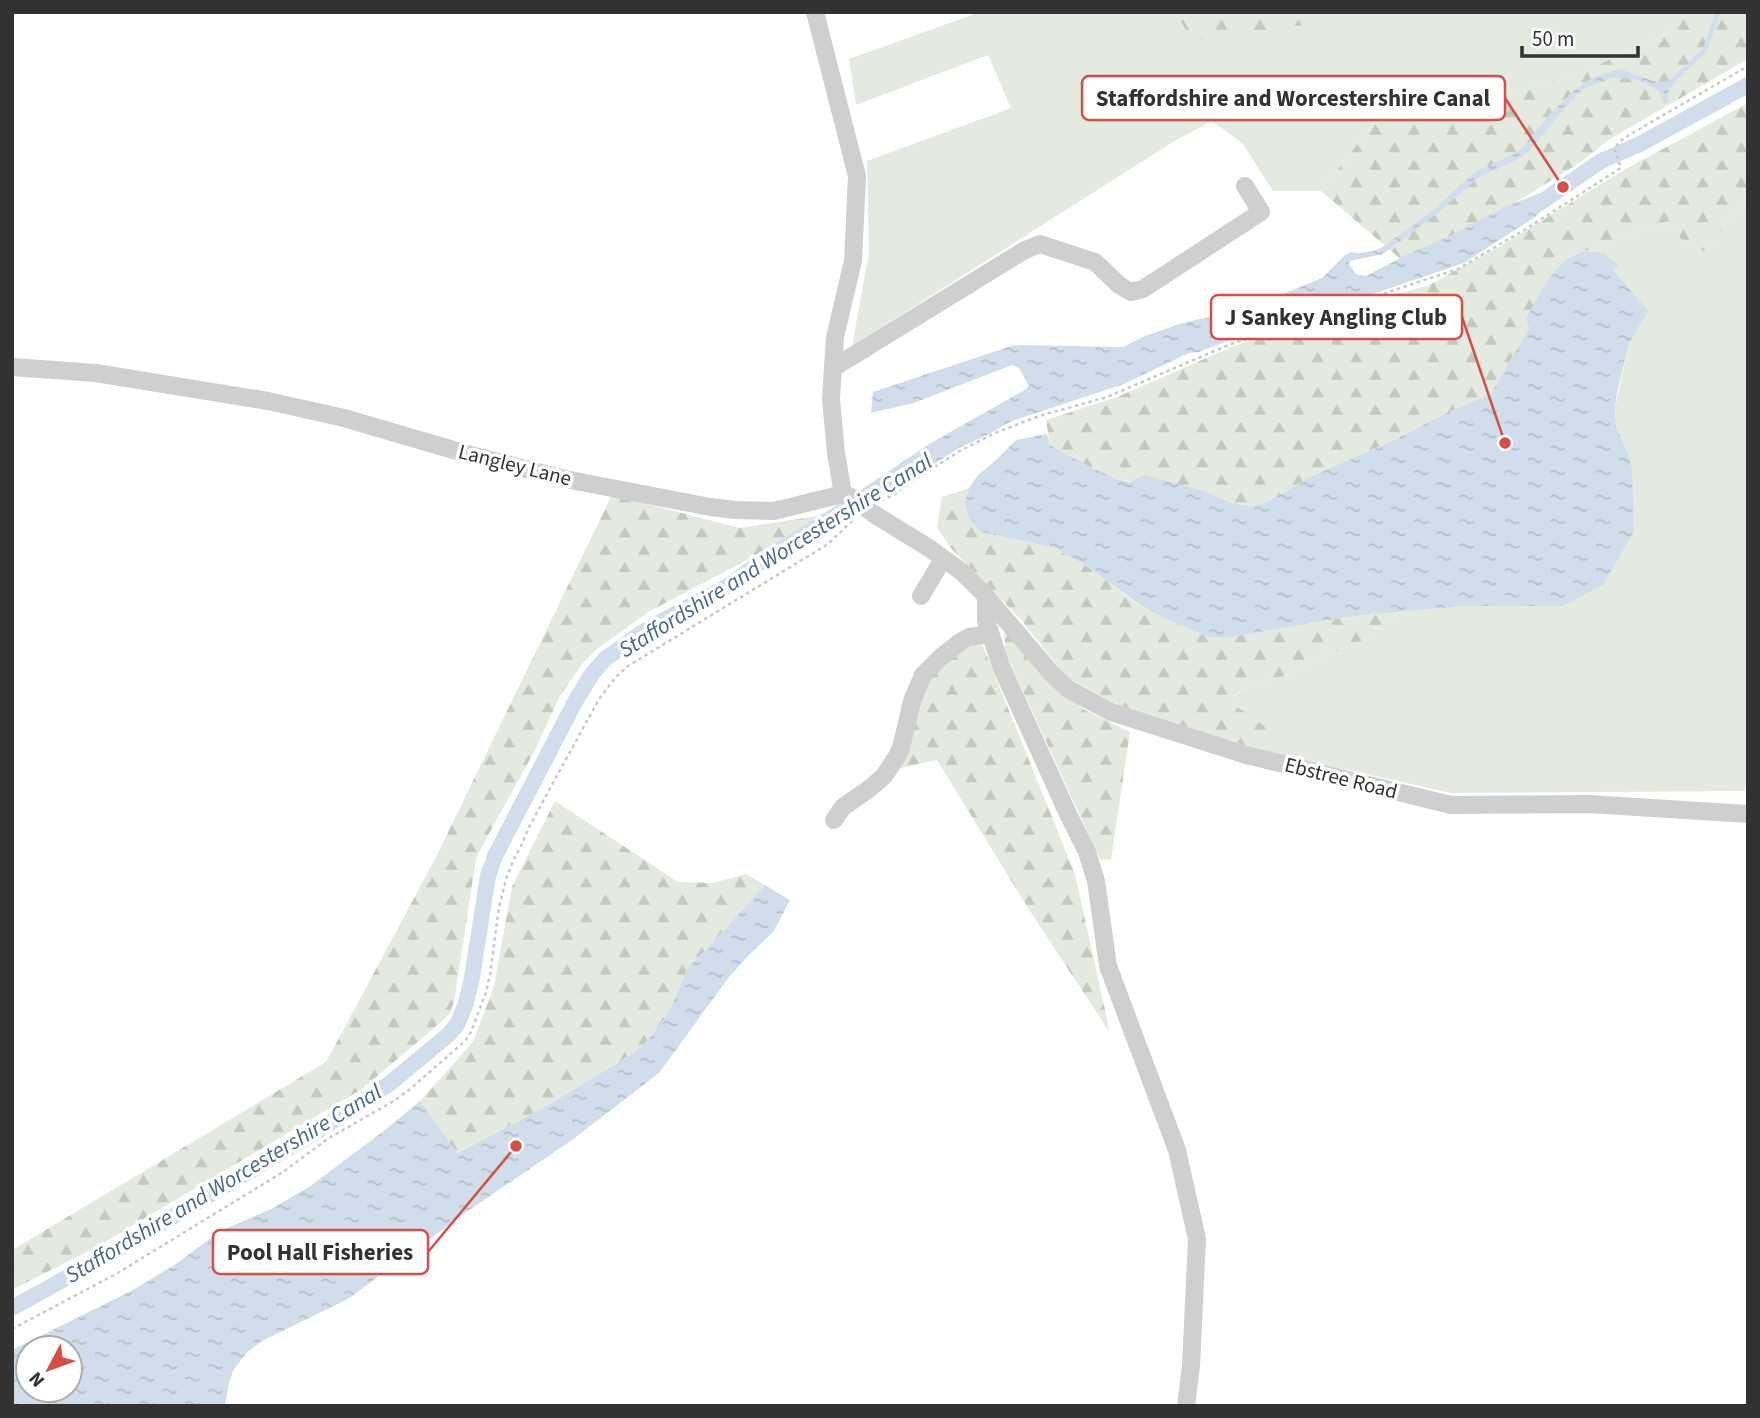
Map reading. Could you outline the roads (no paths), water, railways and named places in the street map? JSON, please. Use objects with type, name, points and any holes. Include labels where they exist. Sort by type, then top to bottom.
[{"type":"street","points":[[815,12],[857,176],[853,261],[835,337],[831,399],[836,453],[846,495],[876,508],[962,572],[986,598],[986,620],[1000,666],[1087,852],[1096,881],[1108,966],[1177,1150],[1197,1239],[1191,1366],[1186,1406]]},
{"type":"street","points":[[833,368],[1025,250],[1040,244],[1095,262],[1119,285],[1131,292],[1143,289],[1261,212],[1245,186]]},
{"type":"street","name":"Langley Lane","points":[[12,367],[96,373],[268,401],[344,418],[565,479],[710,507],[774,511],[846,495]]},
{"type":"street","points":[[921,596],[943,559]]},
{"type":"street","name":"Ebstree Road","points":[[986,598],[1068,689],[1111,712],[1246,755],[1451,806],[1589,804],[1748,814]]},
{"type":"street","points":[[834,820],[843,807],[884,776],[896,758],[901,748],[912,701],[923,676],[941,657],[969,636],[990,634]]},
{"type":"water","points":[[1617,69],[1659,82],[1672,79],[1676,82],[1669,91],[1669,102],[1664,104],[1655,88],[1635,79],[1612,78],[1588,87],[1577,94],[1529,151],[1478,178],[1439,212],[1383,254],[1350,261],[1349,264],[1356,274],[1366,276],[1505,207],[1554,190],[1557,196],[1535,217],[1464,263],[1199,352],[1189,353],[1124,384],[1012,421],[959,448],[841,520],[804,527],[929,444],[1029,386],[1019,368],[1012,365],[914,403],[871,413],[873,392],[1011,346],[1123,347],[1179,324],[1220,314],[1322,278],[1350,252],[1360,253],[1381,248],[1433,210],[1476,171],[1512,155],[1523,147],[1573,91],[1590,79]]},
{"type":"water","points":[[1585,251],[1603,253],[1619,265],[1613,270],[1649,311],[1629,343],[1615,408],[1616,426],[1632,470],[1634,531],[1603,585],[1563,606],[1463,606],[1347,617],[1226,638],[1208,637],[1157,615],[1091,569],[1055,548],[981,532],[969,518],[965,502],[969,488],[978,475],[1016,440],[1047,434],[1050,445],[1117,479],[1130,482],[1145,475],[1207,492],[1231,503],[1252,506],[1269,501],[1312,476],[1491,394],[1529,328],[1526,319],[1544,286],[1562,264]]},
{"type":"water","points":[[765,885],[790,900],[774,931],[729,977],[659,1073],[572,1140],[465,1213],[348,1299],[262,1341],[246,1353],[233,1371],[225,1406],[12,1406],[12,1350],[14,1349],[14,1404],[84,1404],[84,1334],[44,1334],[133,1290],[176,1264],[220,1231],[271,1209],[309,1187],[420,1101],[457,1153],[543,1108],[632,1054],[646,1042],[663,1021],[688,967]]},
{"type":"waterway","points":[[1670,83],[1705,50],[1718,12]]},
{"type":"waterway","name":"Staffordshire and Worcestershire Canal","points":[[1540,203],[1601,161],[1640,144],[1748,85]]},
{"type":"waterway","name":"Staffordshire and Worcestershire Canal","points":[[12,1308],[115,1251],[314,1133],[389,1084],[447,1036],[457,1025],[466,1003],[488,876],[495,856],[592,674],[605,659],[640,634],[728,586],[765,559],[841,512]]},
{"type":"place","name":"Staffordshire and Worcestershire Canal","points":[[1563,187]]},
{"type":"place","name":"J Sankey Angling Club","points":[[1505,443]]},
{"type":"place","name":"Pool Hall Fisheries","points":[[516,1146]]}]
